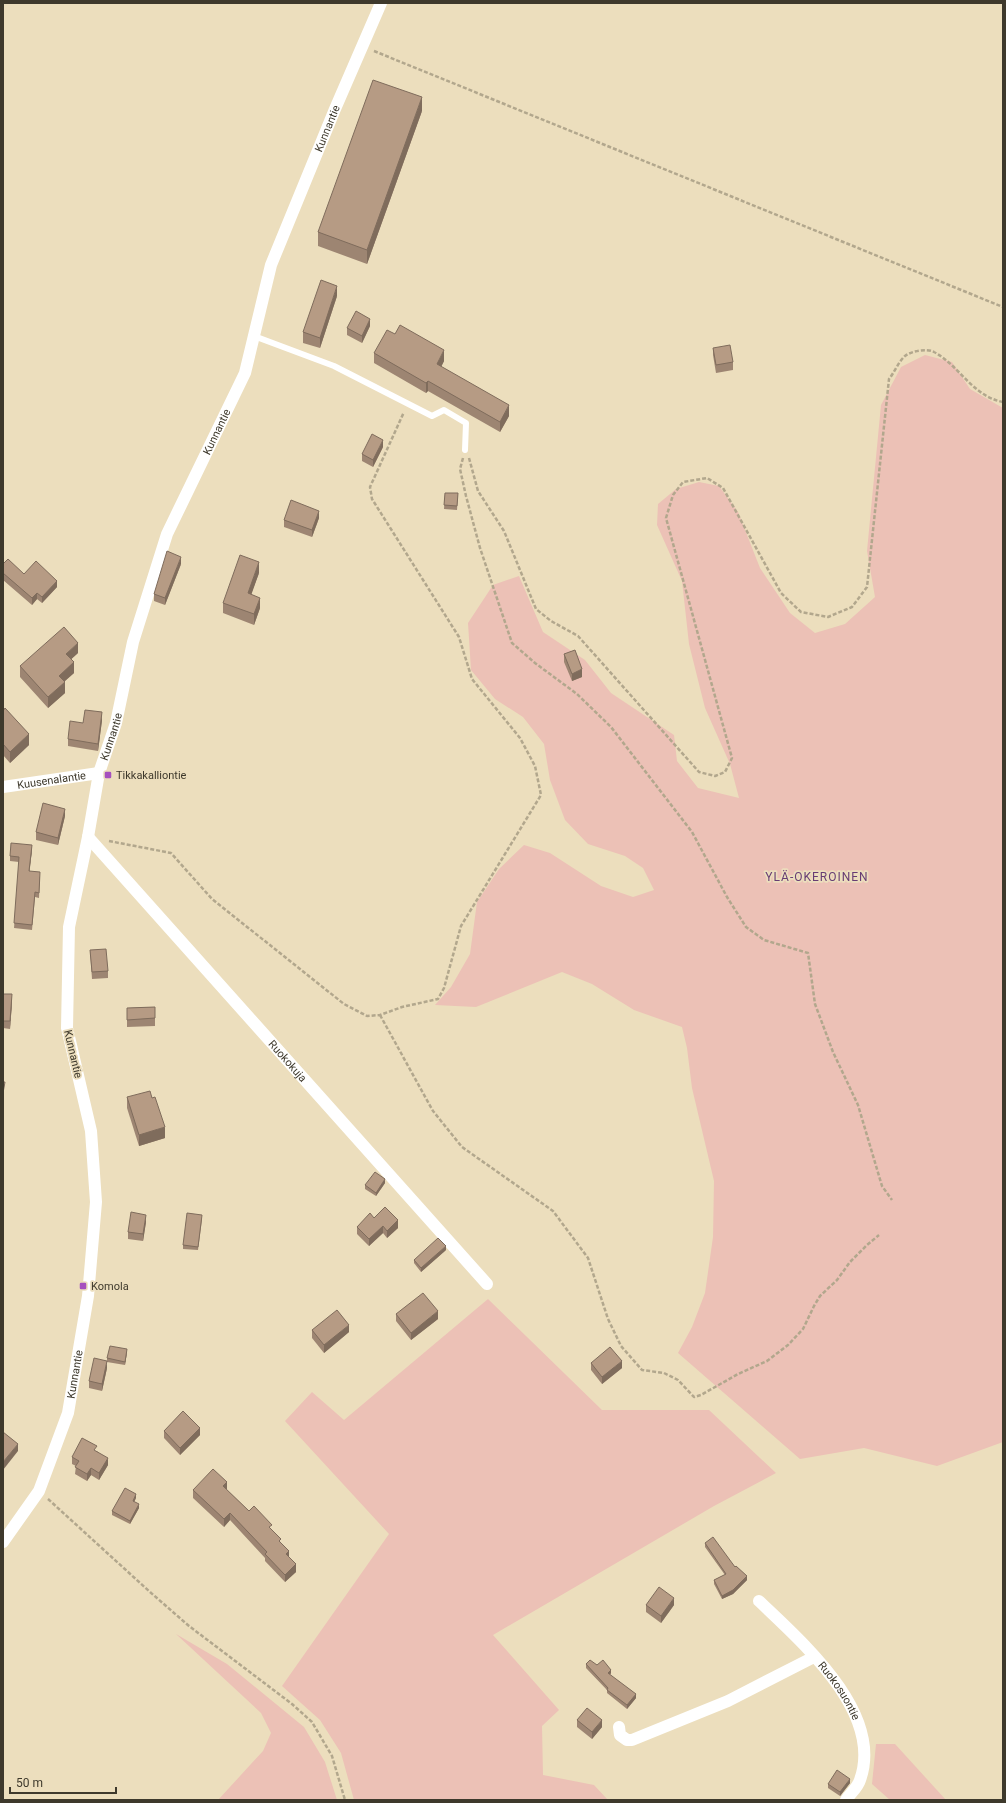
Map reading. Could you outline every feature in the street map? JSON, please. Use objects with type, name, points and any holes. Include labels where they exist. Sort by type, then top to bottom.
[{"type":"street","name":"Kunnantie","points":[[3,1542],[39,1490],[68,1413],[88,1296],[96,1202],[91,1131],[67,1028],[69,927],[100,773],[116,723],[133,642],[166,534],[246,373],[271,265],[381,3]]},
{"type":"street","name":"Kuusenalantie","points":[[3,786],[100,773]]},
{"type":"street","name":"Ruokokuja","points":[[88,837],[487,1284]]},
{"type":"street","name":"Ruokosuontie","points":[[759,1601],[814,1657],[851,1705],[861,1730],[865,1752],[860,1782],[846,1800]]},
{"type":"street","points":[[619,1727],[620,1735],[627,1740],[632,1740],[728,1701],[814,1657]]},
{"type":"lane","points":[[254,336],[334,366],[432,416],[444,410],[466,423],[466,450]]},
{"type":"path","points":[[362,47],[1003,307]]},
{"type":"path","points":[[466,450],[478,491],[504,531],[536,609],[551,621],[578,636],[699,772],[715,776],[726,772],[732,758],[666,518],[673,495],[683,482],[707,478],[723,488],[781,593],[801,612],[828,617],[852,607],[867,587],[889,380],[905,356],[921,350],[933,351],[976,390],[997,401],[1003,402]]},
{"type":"path","points":[[88,837],[171,853],[212,899],[344,1004],[367,1016],[380,1015],[402,1007],[438,999],[444,988],[461,926],[541,795],[535,766],[520,738],[472,678],[459,637],[372,500],[370,487],[408,404]]},
{"type":"path","points":[[466,450],[460,469],[466,496],[480,548],[512,643],[535,664],[577,694],[611,727],[692,832],[746,927],[764,940],[808,953],[815,1004],[833,1052],[858,1105],[882,1186],[892,1200]]},
{"type":"path","points":[[380,1015],[433,1111],[462,1147],[553,1211],[588,1258],[608,1319],[621,1346],[642,1370],[664,1374],[678,1380],[694,1397],[701,1395],[738,1374],[758,1366],[775,1356],[788,1345],[803,1329],[820,1296],[837,1280],[850,1262],[866,1245],[879,1235]]},
{"type":"path","points":[[39,1490],[189,1626],[292,1704],[312,1722],[332,1756],[345,1800]]},
{"type":"shaded area","points":[[925,355],[952,362],[970,389],[1003,408],[1003,1442],[937,1466],[864,1448],[800,1459],[678,1353],[692,1327],[705,1293],[713,1237],[714,1181],[692,1088],[687,1048],[682,1027],[634,1010],[592,984],[562,972],[476,1007],[435,1005],[451,987],[470,954],[477,902],[499,869],[524,845],[550,853],[601,886],[633,897],[654,890],[643,868],[625,856],[588,844],[565,820],[550,780],[544,744],[523,717],[495,699],[471,670],[468,623],[493,585],[519,576],[543,632],[585,660],[611,693],[674,735],[677,761],[698,788],[739,798],[730,764],[705,708],[689,644],[682,581],[657,525],[658,504],[676,489],[699,482],[719,486],[738,512],[760,568],[790,613],[815,633],[845,624],[875,597],[867,551],[881,405],[901,367]]},
{"type":"shaded area","points":[[488,1299],[602,1410],[709,1410],[776,1473],[714,1506],[493,1635],[559,1710],[542,1726],[543,1775],[594,1785],[608,1800],[354,1800],[341,1753],[320,1720],[282,1686],[389,1534],[285,1421],[312,1392],[344,1420]]},
{"type":"shaded area","points":[[176,1634],[227,1664],[304,1727],[325,1762],[337,1800],[218,1800],[263,1751],[271,1733],[261,1713]]},
{"type":"shaded area","points":[[876,1744],[895,1744],[946,1800],[890,1800],[872,1784]]},
{"type":"building","points":[[373,80],[422,97],[367,250],[318,232]]},
{"type":"building","points":[[321,280],[337,286],[320,338],[303,332]]},
{"type":"building","points":[[356,311],[370,319],[362,336],[347,328]]},
{"type":"building","points":[[400,325],[444,350],[437,364],[509,405],[500,422],[428,381],[426,383],[374,353],[387,330],[395,334]]},
{"type":"building","points":[[730,345],[733,362],[716,365],[713,348]]},
{"type":"building","points":[[372,434],[383,440],[373,460],[362,454]]},
{"type":"building","points":[[445,493],[458,493],[457,506],[444,505]]},
{"type":"building","points":[[291,500],[319,511],[312,530],[284,520]]},
{"type":"building","points":[[167,551],[181,557],[165,598],[154,594]]},
{"type":"building","points":[[240,555],[259,562],[248,593],[260,598],[254,614],[223,603]]},
{"type":"building","points":[[8,559],[24,574],[36,561],[57,581],[42,597],[37,593],[32,598],[3,573],[3,564]]},
{"type":"building","points":[[64,627],[78,643],[66,654],[74,662],[59,676],[65,682],[48,697],[20,666]]},
{"type":"building","points":[[575,650],[582,669],[572,674],[564,654]]},
{"type":"building","points":[[5,708],[29,734],[10,752],[3,744],[3,711]]},
{"type":"building","points":[[85,710],[102,712],[98,744],[68,739],[70,721],[83,723]]},
{"type":"building","points":[[43,803],[65,809],[58,838],[36,832]]},
{"type":"building","points":[[11,843],[32,845],[29,871],[40,872],[39,893],[35,892],[32,925],[14,923],[19,857],[10,856]]},
{"type":"building","points":[[106,949],[108,971],[92,972],[90,950]]},
{"type":"building","points":[[3,994],[12,994],[10,1021],[3,1021]]},
{"type":"building","points":[[155,1007],[155,1018],[127,1020],[127,1008]]},
{"type":"building","points":[[3,1082],[5,1082],[3,1093]]},
{"type":"building","points":[[150,1091],[152,1098],[155,1097],[165,1127],[139,1135],[127,1097]]},
{"type":"building","points":[[375,1172],[385,1179],[376,1193],[365,1185]]},
{"type":"building","points":[[385,1207],[398,1220],[387,1231],[383,1226],[369,1239],[357,1227],[370,1213],[374,1218]]},
{"type":"building","points":[[131,1212],[146,1215],[143,1234],[128,1232]]},
{"type":"building","points":[[187,1213],[202,1215],[198,1247],[183,1245]]},
{"type":"building","points":[[438,1238],[446,1246],[421,1268],[414,1260]]},
{"type":"building","points":[[423,1293],[438,1311],[411,1333],[396,1314]]},
{"type":"building","points":[[337,1310],[349,1325],[324,1345],[312,1330]]},
{"type":"building","points":[[110,1346],[127,1349],[125,1362],[107,1358]]},
{"type":"building","points":[[610,1347],[622,1361],[602,1377],[591,1363]]},
{"type":"building","points":[[94,1358],[107,1361],[102,1384],[89,1381]]},
{"type":"building","points":[[183,1411],[200,1428],[180,1448],[164,1431]]},
{"type":"building","points":[[3,1432],[18,1444],[3,1462]]},
{"type":"building","points":[[82,1438],[97,1446],[94,1450],[108,1458],[99,1473],[91,1468],[87,1474],[75,1467],[79,1461],[72,1457]]},
{"type":"building","points":[[213,1469],[227,1482],[223,1486],[249,1511],[254,1506],[272,1525],[269,1527],[281,1539],[279,1541],[289,1551],[286,1554],[296,1564],[285,1575],[265,1554],[267,1552],[230,1513],[224,1519],[193,1490]]},
{"type":"building","points":[[125,1488],[136,1494],[133,1501],[139,1504],[130,1521],[112,1511]]},
{"type":"building","points":[[713,1537],[735,1567],[736,1566],[747,1576],[733,1590],[722,1596],[714,1580],[726,1574],[705,1543]]},
{"type":"building","points":[[659,1587],[674,1598],[661,1616],[646,1605]]},
{"type":"building","points":[[590,1660],[597,1665],[603,1660],[611,1670],[608,1673],[636,1694],[627,1705],[607,1690],[608,1688],[586,1664]]},
{"type":"building","points":[[587,1708],[602,1720],[592,1732],[577,1720]]},
{"type":"building","points":[[837,1770],[850,1779],[840,1792],[828,1784]]},
{"type":"place","name":"Tikkakalliontie","points":[[108,775]]},
{"type":"place","name":"Komola","points":[[83,1286]]},
{"type":"district","name":"YLÄ-OKEROINEN","points":[[817,877]]}]
